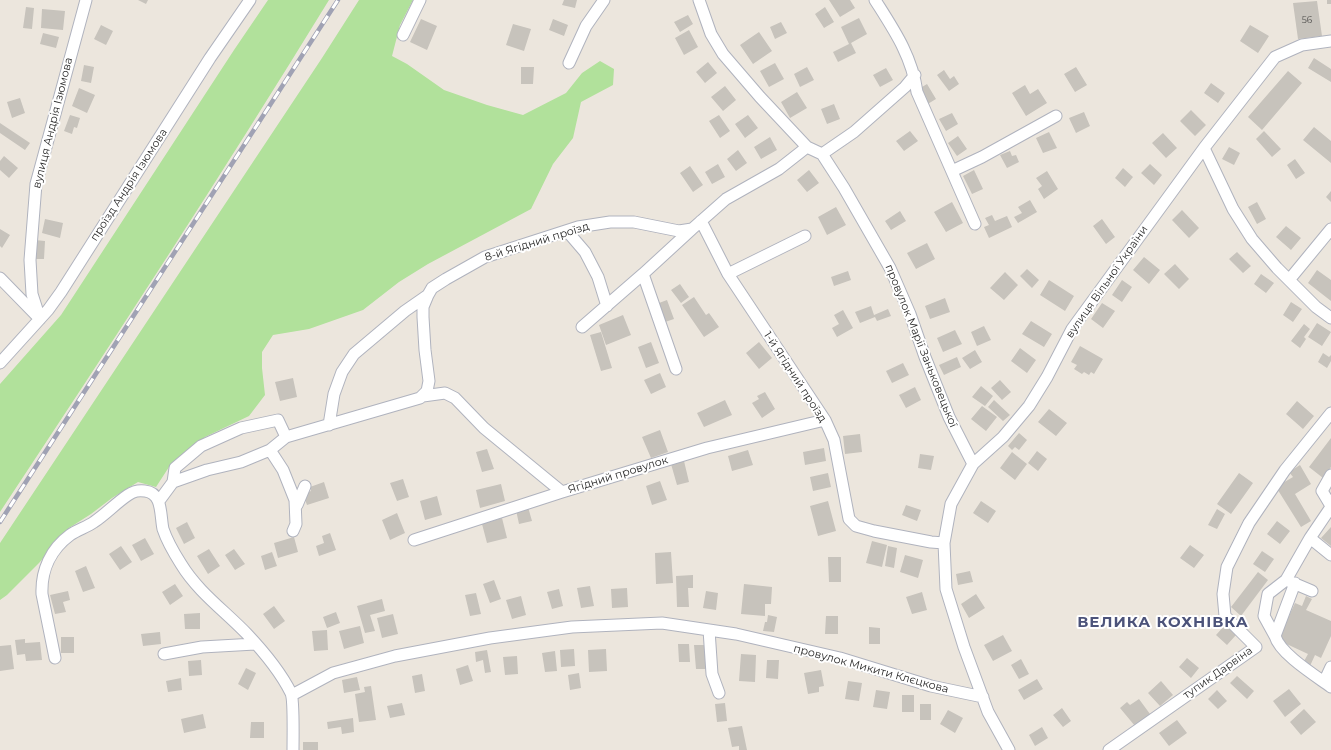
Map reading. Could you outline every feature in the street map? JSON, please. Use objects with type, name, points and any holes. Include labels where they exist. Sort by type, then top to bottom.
[{"type":"street","name":"вулиця Андрія Ізюмова","points":[[40,319],[32,294],[30,260],[36,184],[86,0]]},
{"type":"street","name":"проїзд Андрія Ізюмова","points":[[0,363],[40,319],[61,292],[210,58],[250,0]]},
{"type":"street","points":[[403,35],[420,0]]},
{"type":"street","points":[[570,63],[586,26],[604,0]]},
{"type":"street","points":[[699,0],[711,34],[723,54],[760,97],[807,147],[822,154],[854,132],[905,87],[914,75]]},
{"type":"street","points":[[875,0],[902,43],[914,75],[917,92],[975,224]]},
{"type":"street","name":"вулиця Вільної України","points":[[1009,750],[988,712],[964,647],[946,589],[944,543],[951,504],[973,464],[1003,437],[1030,406],[1072,329],[1204,148],[1275,57],[1302,45],[1331,41]]},
{"type":"street","points":[[952,171],[982,157],[1056,116]]},
{"type":"street","points":[[582,327],[644,274],[726,199],[779,169],[807,147]]},
{"type":"street","points":[[1204,148],[1233,209],[1252,239],[1289,280],[1316,307],[1331,318]]},
{"type":"street","name":"провулок Марії Заньковецької","points":[[822,154],[844,188],[890,268],[910,314],[949,417],[973,464]]},
{"type":"street","name":"1-й Ягідний проїзд","points":[[701,221],[728,274],[825,420],[834,440],[849,519],[856,526],[874,531],[931,542],[944,543]]},
{"type":"street","name":"8-й Ягідний проїзд","points":[[329,425],[334,394],[342,372],[354,354],[405,311],[428,295],[432,288],[485,257],[578,227],[610,222],[634,222],[679,231],[692,229]]},
{"type":"street","points":[[1289,280],[1331,229]]},
{"type":"street","points":[[567,231],[585,252],[592,265],[598,277],[607,306]]},
{"type":"street","points":[[728,274],[805,236]]},
{"type":"street","points":[[644,274],[676,369]]},
{"type":"street","points":[[0,278],[40,319]]},
{"type":"street","points":[[423,396],[427,391],[429,381],[423,317],[423,307],[428,295]]},
{"type":"street","points":[[173,482],[206,470],[241,462],[270,450],[286,437],[423,396],[445,393],[456,398],[484,428],[562,492]]},
{"type":"street","name":"тупик Дарвіна","points":[[1109,750],[1256,647],[1225,616],[1223,594],[1227,567],[1249,523],[1285,470],[1331,413]]},
{"type":"street","points":[[159,501],[173,482],[175,468],[201,446],[241,428],[278,420],[286,437]]},
{"type":"street","name":"Ягідний провулок","points":[[414,540],[562,492],[707,448],[825,420]]},
{"type":"street","points":[[270,450],[283,470],[297,505]]},
{"type":"street","points":[[1275,636],[1291,582],[1310,538],[1331,506],[1322,491],[1331,474]]},
{"type":"street","points":[[297,505],[305,486]]},
{"type":"street","points":[[55,658],[42,594],[45,567],[61,543],[70,535],[89,526],[115,504],[134,491],[148,491],[156,496],[159,501],[164,530],[175,555],[187,574],[201,590],[247,634],[280,672],[292,695],[293,750]]},
{"type":"street","points":[[293,531],[296,524],[295,500],[297,505]]},
{"type":"street","points":[[1310,538],[1331,555]]},
{"type":"street","points":[[1291,582],[1312,591]]},
{"type":"street","points":[[1291,582],[1268,594],[1264,616],[1275,636],[1276,642],[1296,662],[1328,685],[1331,667]]},
{"type":"street","name":"провулок Микити Клєцкова","points":[[292,695],[333,673],[395,656],[490,638],[572,627],[662,623],[736,634],[840,658],[931,686],[983,697]]},
{"type":"street","points":[[709,630],[712,674],[719,692]]},
{"type":"street","points":[[164,654],[202,647],[255,644]]},
{"type":"green space","points":[[268,0],[329,0],[167,258],[0,512],[0,384],[61,315]]},
{"type":"green space","points":[[359,0],[413,0],[400,25],[392,56],[407,64],[444,90],[487,105],[523,115],[566,93],[582,73],[600,61],[614,69],[613,85],[581,102],[573,138],[553,164],[531,209],[428,264],[399,282],[363,310],[309,329],[273,335],[262,352],[265,395],[249,416],[205,437],[169,467],[156,487],[138,482],[69,528],[39,563],[0,600],[0,543]]},
{"type":"building","points":[[138,0],[148,0],[146,4]]},
{"type":"building","points":[[564,0],[577,0],[575,8],[562,5]]},
{"type":"building","points":[[829,0],[850,0],[855,8],[840,17]]},
{"type":"building","points":[[1327,0],[1331,0],[1331,4],[1327,4]]},
{"type":"building","points":[[1317,1],[1322,36],[1298,39],[1293,3]]},
{"type":"building","points":[[26,7],[34,8],[32,29],[23,28]]},
{"type":"building","points":[[825,7],[834,22],[824,28],[815,14]]},
{"type":"building","points":[[42,9],[65,11],[63,30],[41,28]]},
{"type":"building","points":[[688,15],[693,24],[680,32],[674,22]]},
{"type":"building","points":[[859,18],[867,34],[851,43],[856,53],[838,62],[833,52],[849,44],[841,27]]},
{"type":"building","points":[[421,19],[437,26],[427,50],[410,42]]},
{"type":"building","points":[[553,19],[568,25],[564,36],[549,30]]},
{"type":"building","points":[[781,22],[787,33],[775,39],[770,27]]},
{"type":"building","points":[[513,24],[531,29],[524,51],[506,45]]},
{"type":"building","points":[[101,25],[113,31],[106,45],[94,39]]},
{"type":"building","points":[[1250,25],[1269,36],[1258,53],[1240,41]]},
{"type":"building","points":[[689,30],[698,47],[684,55],[675,38]]},
{"type":"building","points":[[759,32],[772,51],[753,64],[740,45]]},
{"type":"building","points":[[43,33],[59,37],[56,48],[40,44]]},
{"type":"building","points":[[1314,58],[1331,69],[1331,82],[1308,68]]},
{"type":"building","points":[[708,62],[717,73],[705,83],[696,72]]},
{"type":"building","points":[[775,63],[784,79],[769,87],[760,71]]},
{"type":"building","points":[[84,65],[94,67],[91,83],[81,81]]},
{"type":"building","points":[[521,67],[534,67],[533,84],[521,84]]},
{"type":"building","points":[[807,67],[814,80],[800,87],[794,74]]},
{"type":"building","points":[[1076,67],[1087,85],[1075,92],[1064,74]]},
{"type":"building","points":[[886,68],[893,80],[880,87],[873,75]]},
{"type":"building","points":[[944,70],[950,79],[954,76],[959,84],[949,91],[937,75]]},
{"type":"building","points":[[1288,71],[1302,83],[1262,130],[1248,117]]},
{"type":"building","points":[[1211,83],[1225,93],[1218,103],[1204,93]]},
{"type":"building","points":[[927,84],[936,99],[926,105],[917,90]]},
{"type":"building","points":[[1025,85],[1030,94],[1038,89],[1047,103],[1026,116],[1012,93]]},
{"type":"building","points":[[725,86],[736,100],[723,111],[711,97]]},
{"type":"building","points":[[79,88],[95,95],[87,113],[72,106]]},
{"type":"building","points":[[797,92],[807,108],[790,118],[781,102]]},
{"type":"building","points":[[20,98],[25,113],[12,118],[7,102]]},
{"type":"building","points":[[834,104],[840,119],[827,124],[821,109]]},
{"type":"building","points":[[1191,110],[1206,125],[1195,136],[1180,121]]},
{"type":"building","points":[[1084,112],[1090,126],[1076,133],[1069,118]]},
{"type":"building","points":[[952,113],[958,124],[946,131],[939,119]]},
{"type":"building","points":[[70,115],[80,118],[77,128],[74,127],[72,134],[64,131]]},
{"type":"building","points":[[719,115],[730,131],[720,138],[709,121]]},
{"type":"building","points":[[748,115],[758,128],[745,138],[735,124]]},
{"type":"building","points":[[0,123],[30,143],[25,150],[0,133]]},
{"type":"building","points":[[1314,127],[1331,141],[1331,163],[1303,140]]},
{"type":"building","points":[[910,131],[918,141],[904,151],[896,141]]},
{"type":"building","points":[[1264,131],[1281,149],[1272,157],[1256,139]]},
{"type":"building","points":[[1049,132],[1057,148],[1043,153],[1036,138]]},
{"type":"building","points":[[1163,133],[1177,148],[1166,158],[1152,143]]},
{"type":"building","points":[[958,136],[967,149],[957,156],[948,143]]},
{"type":"building","points":[[770,137],[777,150],[761,159],[754,147]]},
{"type":"building","points":[[1229,147],[1240,153],[1234,165],[1222,159]]},
{"type":"building","points":[[738,150],[747,163],[736,171],[727,159]]},
{"type":"building","points":[[1010,151],[1012,156],[1016,155],[1019,162],[1007,168],[1000,155]]},
{"type":"building","points":[[4,156],[18,168],[9,178],[0,170],[0,161]]},
{"type":"building","points":[[1295,159],[1305,173],[1296,179],[1287,165]]},
{"type":"building","points":[[718,164],[725,177],[712,184],[705,172]]},
{"type":"building","points":[[1150,164],[1162,175],[1154,185],[1141,173]]},
{"type":"building","points":[[690,166],[703,185],[693,192],[680,173]]},
{"type":"building","points":[[1123,168],[1133,177],[1125,187],[1115,178]]},
{"type":"building","points":[[809,170],[819,183],[807,192],[797,180]]},
{"type":"building","points":[[974,170],[983,189],[972,194],[963,176]]},
{"type":"building","points":[[1047,171],[1058,189],[1044,199],[1038,189],[1042,186],[1036,178]]},
{"type":"building","points":[[1331,191],[1331,202],[1326,197]]},
{"type":"building","points":[[1030,200],[1037,212],[1018,223],[1014,217],[1022,213],[1018,207]]},
{"type":"building","points":[[952,202],[963,223],[946,232],[934,212]]},
{"type":"building","points":[[1257,202],[1266,219],[1257,224],[1248,207]]},
{"type":"building","points":[[836,207],[846,225],[827,235],[818,217]]},
{"type":"building","points":[[1182,210],[1199,228],[1189,238],[1172,220]]},
{"type":"building","points":[[900,211],[906,221],[891,230],[885,221]]},
{"type":"building","points":[[992,215],[995,221],[1007,216],[1012,227],[989,238],[984,227],[989,225],[985,218]]},
{"type":"building","points":[[45,219],[63,223],[60,238],[42,233]]},
{"type":"building","points":[[1102,219],[1115,237],[1106,244],[1093,226]]},
{"type":"building","points":[[1286,226],[1301,238],[1291,250],[1276,237]]},
{"type":"building","points":[[0,229],[10,235],[2,248],[0,246]]},
{"type":"building","points":[[35,240],[45,241],[44,259],[34,259]]},
{"type":"building","points":[[927,243],[935,259],[916,269],[907,253]]},
{"type":"building","points":[[1237,252],[1251,266],[1243,273],[1229,259]]},
{"type":"building","points":[[1144,257],[1160,270],[1149,284],[1133,270]]},
{"type":"building","points":[[1175,264],[1189,279],[1179,289],[1164,274]]},
{"type":"building","points":[[1027,269],[1039,280],[1032,288],[1020,276]]},
{"type":"building","points":[[1317,270],[1331,280],[1331,301],[1308,283]]},
{"type":"building","points":[[848,271],[851,280],[834,286],[831,277]]},
{"type":"building","points":[[1005,272],[1018,285],[1004,300],[990,288]]},
{"type":"building","points":[[1261,274],[1274,283],[1266,293],[1254,284]]},
{"type":"building","points":[[1049,280],[1074,296],[1065,311],[1040,295]]},
{"type":"building","points":[[1122,280],[1132,287],[1122,302],[1112,295]]},
{"type":"building","points":[[680,284],[689,297],[681,303],[671,290]]},
{"type":"building","points":[[694,297],[706,315],[709,313],[719,327],[704,337],[682,305]]},
{"type":"building","points":[[945,298],[950,312],[930,319],[925,306]]},
{"type":"building","points":[[667,300],[674,319],[665,322],[659,303]]},
{"type":"building","points":[[1291,302],[1302,309],[1293,322],[1283,315]]},
{"type":"building","points":[[1102,303],[1115,311],[1103,328],[1091,319]]},
{"type":"building","points":[[871,306],[874,315],[888,309],[891,316],[877,321],[875,317],[860,323],[855,312]]},
{"type":"building","points":[[843,310],[853,328],[837,337],[832,328],[839,324],[834,315]]},
{"type":"building","points":[[623,315],[631,335],[606,345],[599,325]]},
{"type":"building","points":[[1031,321],[1052,334],[1044,347],[1022,334]]},
{"type":"building","points":[[1317,323],[1331,332],[1322,346],[1308,337]]},
{"type":"building","points":[[1304,324],[1310,329],[1304,337],[1306,339],[1300,348],[1291,341]]},
{"type":"building","points":[[984,326],[991,340],[977,346],[971,332]]},
{"type":"building","points":[[955,330],[962,344],[943,352],[937,338]]},
{"type":"building","points":[[601,332],[612,368],[601,371],[590,335]]},
{"type":"building","points":[[651,342],[659,363],[646,368],[638,347]]},
{"type":"building","points":[[759,342],[772,358],[759,369],[746,353]]},
{"type":"building","points":[[1080,346],[1103,359],[1094,374],[1091,372],[1089,375],[1084,372],[1082,374],[1074,369],[1077,365],[1071,362]]},
{"type":"building","points":[[1020,348],[1036,360],[1027,373],[1011,361]]},
{"type":"building","points":[[975,350],[982,362],[970,369],[962,358]]},
{"type":"building","points":[[1323,353],[1329,357],[1331,355],[1331,361],[1327,368],[1318,362]]},
{"type":"building","points":[[957,357],[961,367],[944,375],[939,365]]},
{"type":"building","points":[[903,363],[909,375],[892,383],[886,371]]},
{"type":"building","points":[[660,373],[666,387],[651,394],[644,380]]},
{"type":"building","points":[[293,378],[297,397],[280,401],[275,382]]},
{"type":"building","points":[[1000,380],[1011,392],[1002,400],[991,388]]},
{"type":"building","points":[[981,386],[993,396],[985,406],[972,397]]},
{"type":"building","points":[[915,387],[921,400],[906,408],[899,395]]},
{"type":"building","points":[[765,392],[775,409],[762,418],[752,403],[759,399],[757,396]]},
{"type":"building","points":[[725,400],[732,415],[704,427],[697,413]]},
{"type":"building","points":[[994,400],[1010,415],[1003,421],[988,407]]},
{"type":"building","points":[[1297,401],[1314,416],[1303,429],[1286,414]]},
{"type":"building","points":[[982,406],[997,417],[986,431],[971,419]]},
{"type":"building","points":[[1049,409],[1067,423],[1056,436],[1038,422]]},
{"type":"building","points":[[660,430],[668,452],[651,458],[642,437]]},
{"type":"building","points":[[1019,433],[1027,440],[1019,450],[1015,447],[1012,450],[1008,446]]},
{"type":"building","points":[[860,434],[862,452],[845,454],[843,436]]},
{"type":"building","points":[[1331,438],[1331,467],[1323,478],[1309,467]]},
{"type":"building","points":[[824,448],[826,461],[805,465],[803,452]]},
{"type":"building","points":[[487,449],[494,469],[482,472],[476,452]]},
{"type":"building","points":[[748,450],[753,465],[732,471],[728,456]]},
{"type":"building","points":[[1037,451],[1047,459],[1038,471],[1028,463]]},
{"type":"building","points":[[1012,452],[1027,464],[1015,480],[1000,468]]},
{"type":"building","points":[[920,454],[934,456],[931,470],[918,468]]},
{"type":"building","points":[[684,461],[689,482],[677,485],[671,464]]},
{"type":"building","points":[[1300,465],[1311,484],[1295,494],[1311,521],[1301,527],[1276,487],[1293,477],[1289,472]]},
{"type":"building","points":[[828,473],[831,487],[813,491],[810,477]]},
{"type":"building","points":[[1239,473],[1253,483],[1231,514],[1217,504]]},
{"type":"building","points":[[403,479],[409,497],[397,501],[390,483]]},
{"type":"building","points":[[660,481],[667,500],[652,505],[646,486]]},
{"type":"building","points":[[324,482],[329,498],[307,505],[303,494],[311,491],[310,487]]},
{"type":"building","points":[[501,484],[505,501],[480,508],[476,490]]},
{"type":"building","points":[[437,496],[442,515],[425,520],[420,501]]},
{"type":"building","points":[[828,501],[836,531],[818,536],[810,506]]},
{"type":"building","points":[[981,501],[996,511],[988,523],[973,513]]},
{"type":"building","points":[[906,505],[921,510],[917,521],[902,515]]},
{"type":"building","points":[[528,507],[532,521],[519,524],[516,510]]},
{"type":"building","points":[[1217,509],[1225,514],[1217,529],[1208,525]]},
{"type":"building","points":[[397,513],[405,533],[390,540],[382,520]]},
{"type":"building","points":[[502,518],[507,538],[487,543],[482,524]]},
{"type":"building","points":[[1277,521],[1290,531],[1280,544],[1267,534]]},
{"type":"building","points":[[187,522],[195,538],[184,544],[176,528]]},
{"type":"building","points":[[1331,527],[1331,546],[1321,538]]},
{"type":"building","points":[[330,533],[336,550],[319,556],[316,546],[324,543],[322,536]]},
{"type":"building","points":[[294,537],[298,552],[278,558],[274,543]]},
{"type":"building","points":[[145,538],[154,554],[141,561],[132,545]]},
{"type":"building","points":[[872,541],[887,545],[882,567],[866,563]]},
{"type":"building","points":[[1190,545],[1204,555],[1194,568],[1180,558]]},
{"type":"building","points":[[121,546],[132,562],[120,570],[109,554]]},
{"type":"building","points":[[888,546],[897,548],[894,568],[885,566]]},
{"type":"building","points":[[209,549],[220,566],[208,574],[197,556]]},
{"type":"building","points":[[234,549],[245,564],[235,570],[225,555]]},
{"type":"building","points":[[1262,551],[1274,559],[1265,572],[1253,564]]},
{"type":"building","points":[[272,552],[277,566],[265,570],[261,556]]},
{"type":"building","points":[[671,552],[673,583],[656,584],[655,553]]},
{"type":"building","points":[[905,555],[923,560],[918,578],[900,572]]},
{"type":"building","points":[[828,557],[841,557],[841,582],[829,582]]},
{"type":"building","points":[[86,566],[95,588],[83,592],[75,571]]},
{"type":"building","points":[[970,571],[973,582],[958,585],[956,574]]},
{"type":"building","points":[[1258,572],[1268,580],[1241,616],[1231,607]]},
{"type":"building","points":[[693,575],[693,588],[688,588],[689,607],[677,607],[676,576]]},
{"type":"building","points":[[494,580],[501,599],[490,603],[483,584]]},
{"type":"building","points":[[175,584],[183,596],[170,605],[162,592]]},
{"type":"building","points":[[744,584],[772,587],[771,604],[765,604],[765,616],[741,614]]},
{"type":"building","points":[[590,586],[594,606],[581,608],[577,588]]},
{"type":"building","points":[[627,588],[628,607],[612,608],[611,589]]},
{"type":"building","points":[[559,589],[563,606],[552,609],[547,592]]},
{"type":"building","points":[[68,591],[70,600],[63,602],[66,612],[55,614],[50,595]]},
{"type":"building","points":[[706,591],[718,593],[716,610],[703,608]]},
{"type":"building","points":[[922,592],[927,610],[912,614],[906,597]]},
{"type":"building","points":[[476,593],[481,614],[470,616],[465,595]]},
{"type":"building","points":[[976,594],[985,608],[969,618],[961,604]]},
{"type":"building","points":[[521,596],[526,615],[512,619],[506,600]]},
{"type":"building","points":[[1306,596],[1312,599],[1306,610],[1331,621],[1331,636],[1321,658],[1315,655],[1310,666],[1303,663],[1308,654],[1278,640],[1295,603],[1302,606]]},
{"type":"building","points":[[382,599],[385,611],[370,615],[375,631],[365,633],[357,606]]},
{"type":"building","points":[[274,606],[285,621],[274,629],[263,614]]},
{"type":"building","points":[[336,612],[340,623],[327,628],[323,617]]},
{"type":"building","points":[[200,613],[200,629],[185,629],[184,614]]},
{"type":"building","points":[[393,614],[398,634],[382,638],[377,618]]},
{"type":"building","points":[[768,615],[777,617],[774,632],[763,631]]},
{"type":"building","points":[[826,616],[838,616],[838,634],[825,634]]},
{"type":"building","points":[[1225,625],[1236,635],[1227,645],[1216,635]]},
{"type":"building","points":[[360,626],[364,643],[344,649],[339,631]]},
{"type":"building","points":[[869,627],[880,628],[880,644],[869,644]]},
{"type":"building","points":[[327,630],[328,650],[314,651],[312,631]]},
{"type":"building","points":[[160,632],[161,644],[143,646],[141,634]]},
{"type":"building","points":[[1003,635],[1012,651],[993,661],[984,645]]},
{"type":"building","points":[[61,637],[74,637],[74,653],[61,653]]},
{"type":"building","points":[[25,639],[25,643],[40,642],[42,660],[26,661],[25,654],[17,655],[15,640]]},
{"type":"building","points":[[678,644],[689,644],[690,662],[679,662]]},
{"type":"building","points":[[11,645],[14,669],[0,671],[0,646]]},
{"type":"building","points":[[694,645],[705,645],[707,669],[696,669]]},
{"type":"building","points":[[574,649],[575,666],[561,667],[560,650]]},
{"type":"building","points":[[606,649],[607,671],[589,672],[588,650]]},
{"type":"building","points":[[487,650],[491,672],[485,673],[483,660],[476,662],[475,652]]},
{"type":"building","points":[[555,651],[557,671],[545,672],[542,653]]},
{"type":"building","points":[[741,654],[756,655],[755,682],[739,681]]},
{"type":"building","points":[[517,656],[518,674],[505,675],[503,657]]},
{"type":"building","points":[[1187,658],[1199,668],[1191,678],[1179,667]]},
{"type":"building","points":[[1021,659],[1029,674],[1019,679],[1011,665]]},
{"type":"building","points":[[201,660],[202,675],[189,676],[188,661]]},
{"type":"building","points":[[767,660],[779,660],[778,679],[766,678]]},
{"type":"building","points":[[468,665],[473,681],[460,685],[456,669]]},
{"type":"building","points":[[246,668],[256,673],[248,690],[238,684]]},
{"type":"building","points":[[821,670],[824,686],[819,687],[819,692],[808,694],[804,673]]},
{"type":"building","points":[[579,673],[581,688],[570,690],[568,675]]},
{"type":"building","points":[[422,674],[425,691],[415,693],[412,676]]},
{"type":"building","points":[[1237,676],[1254,691],[1247,699],[1230,683]]},
{"type":"building","points":[[357,677],[360,690],[344,693],[342,680]]},
{"type":"building","points":[[181,678],[182,690],[168,692],[166,681]]},
{"type":"building","points":[[1037,679],[1043,689],[1024,700],[1018,690]]},
{"type":"building","points":[[848,681],[862,683],[859,701],[845,699]]},
{"type":"building","points":[[1161,681],[1173,695],[1160,706],[1148,693]]},
{"type":"building","points":[[371,686],[376,720],[359,722],[355,694],[365,692],[364,687]]},
{"type":"building","points":[[1289,689],[1301,704],[1285,717],[1273,701]]},
{"type":"building","points":[[876,690],[890,692],[887,709],[873,707]]},
{"type":"building","points":[[1217,690],[1227,701],[1218,709],[1208,699]]},
{"type":"building","points":[[902,695],[914,695],[914,712],[902,712]]},
{"type":"building","points":[[1139,699],[1150,714],[1135,726],[1120,708],[1127,702],[1130,705]]},
{"type":"building","points":[[402,703],[405,715],[390,718],[387,706]]},
{"type":"building","points":[[725,703],[727,721],[717,722],[715,704]]},
{"type":"building","points":[[920,704],[931,704],[931,720],[920,720]]},
{"type":"building","points":[[1062,708],[1071,721],[1063,727],[1053,715]]},
{"type":"building","points":[[1304,709],[1316,722],[1301,735],[1290,722]]},
{"type":"building","points":[[948,710],[963,718],[955,733],[940,724]]},
{"type":"building","points":[[203,714],[206,728],[184,733],[181,719]]},
{"type":"building","points":[[353,718],[354,732],[342,734],[341,727],[328,729],[327,722]]},
{"type":"building","points":[[1177,720],[1187,733],[1169,746],[1159,733]]},
{"type":"building","points":[[251,722],[264,722],[264,738],[250,738]]},
{"type":"building","points":[[742,726],[747,750],[739,750],[739,746],[732,747],[728,728]]},
{"type":"building","points":[[1042,727],[1048,738],[1035,746],[1029,735]]},
{"type":"building","points":[[303,742],[318,742],[318,750],[303,750]]},
{"type":"railway","points":[[0,522],[338,0]]},
{"type":"district","name":"ВЕЛИКА КОХНІВКА","points":[[1163,623]]}]
